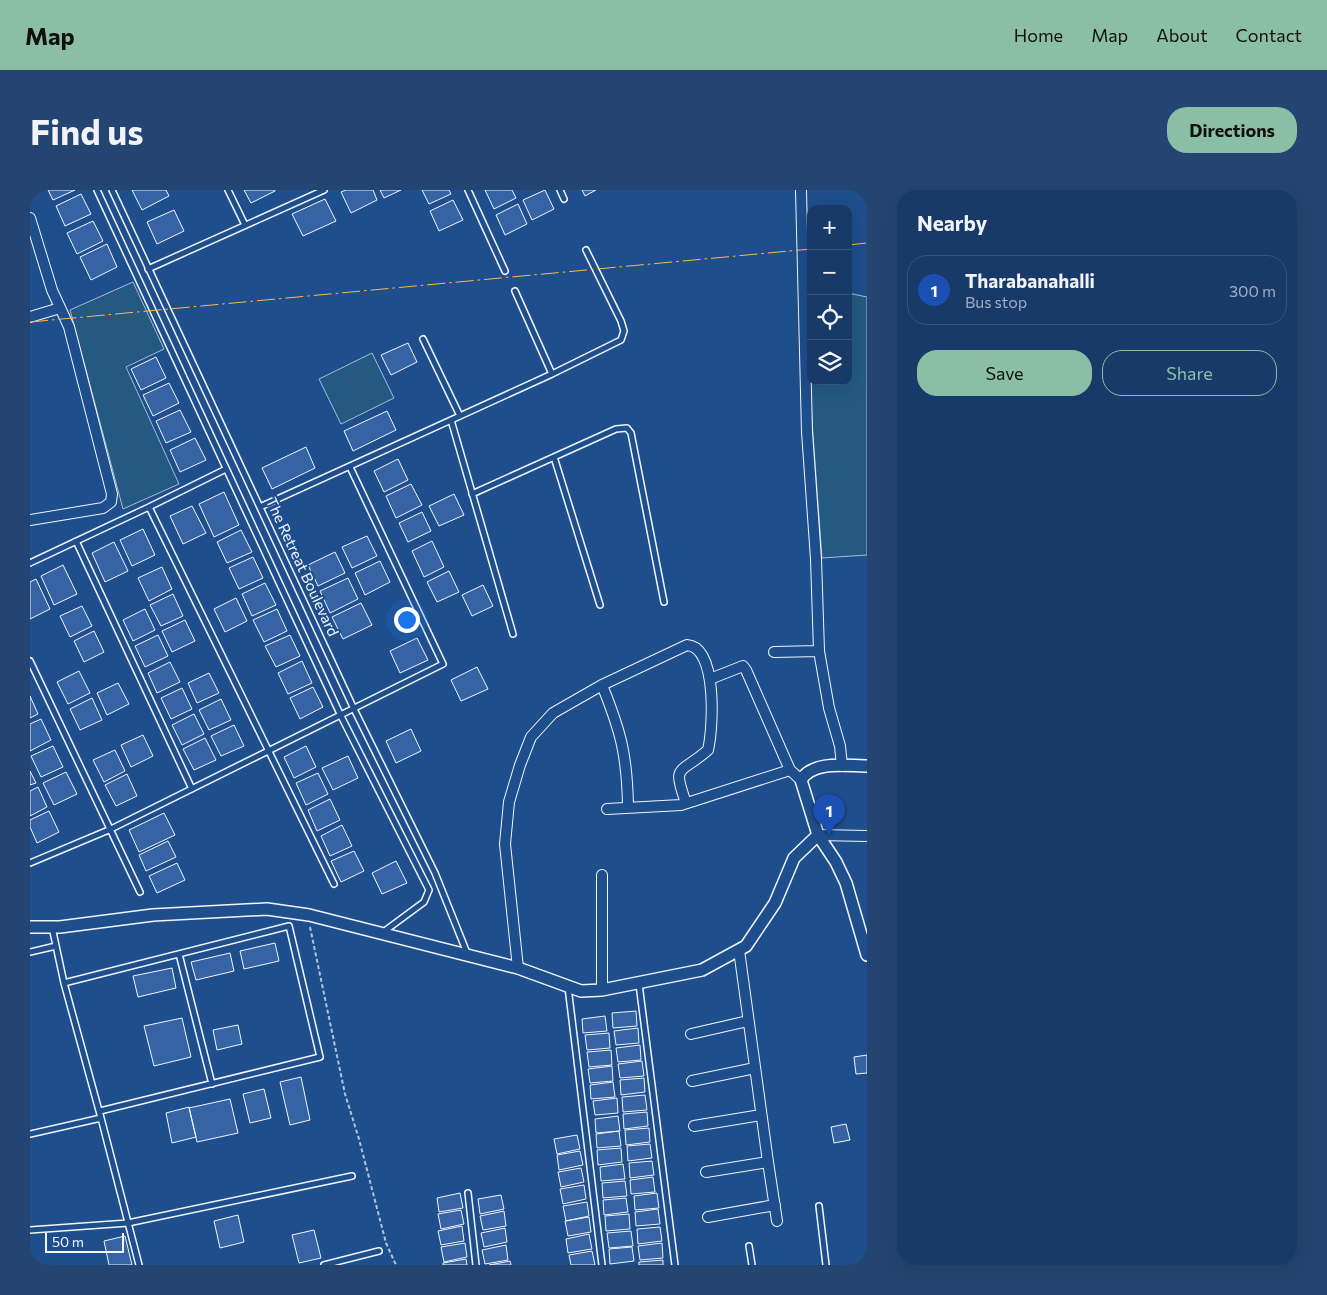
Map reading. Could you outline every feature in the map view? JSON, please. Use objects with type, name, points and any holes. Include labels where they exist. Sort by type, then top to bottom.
[{"type":"street","points":[[801,190],[807,432],[816,559],[819,651],[829,708],[840,746],[842,766]]},
{"type":"street","points":[[30,218],[52,290],[69,327],[108,474],[111,502],[103,508],[30,520]]},
{"type":"street","points":[[30,317],[60,308]]},
{"type":"street","points":[[518,968],[505,844],[509,802],[520,765],[531,738],[553,713],[602,685],[687,645],[692,646],[699,653],[710,678],[712,704],[708,750],[679,772],[677,778],[686,803]]},
{"type":"street","points":[[774,652],[819,651]]},
{"type":"street","points":[[710,678],[743,666],[746,670],[790,770],[801,780],[818,835],[836,862],[846,884],[867,955]]},
{"type":"street","points":[[602,685],[623,743],[627,768],[628,806]]},
{"type":"street","points":[[801,780],[804,775],[812,770],[829,766],[867,766]]},
{"type":"street","points":[[607,809],[686,803],[790,770]]},
{"type":"street","points":[[30,927],[52,927],[153,916],[267,909],[310,914],[518,968],[581,991],[602,990],[702,970],[746,946],[775,903],[794,858],[818,835],[867,836]]},
{"type":"street","points":[[602,875],[602,990]]},
{"type":"street","points":[[739,950],[777,1222]]},
{"type":"street","points":[[691,1034],[748,1021]]},
{"type":"street","points":[[692,1081],[755,1068]]},
{"type":"street","points":[[694,1126],[761,1116]]},
{"type":"street","points":[[706,1172],[768,1162]]},
{"type":"street","points":[[708,1217],[775,1205]]},
{"type":"lane","points":[[97,190],[341,716],[429,890],[424,902],[382,933]]},
{"type":"lane","name":"The Retreat Boulevard","points":[[112,190],[354,710],[435,873],[468,955]]},
{"type":"lane","points":[[228,190],[245,226]]},
{"type":"lane","points":[[148,269],[322,190]]},
{"type":"lane","points":[[468,190],[505,271]]},
{"type":"lane","points":[[560,190],[564,198]]},
{"type":"lane","points":[[260,507],[552,374],[621,340],[624,331],[586,250]]},
{"type":"lane","points":[[514,291],[552,374]]},
{"type":"lane","points":[[423,339],[460,416]]},
{"type":"lane","points":[[451,420],[514,634]]},
{"type":"lane","points":[[472,494],[616,428],[627,428],[631,433],[664,602]]},
{"type":"lane","points":[[554,457],[600,605]]},
{"type":"lane","points":[[30,856],[31,863],[111,829],[354,710],[443,664],[350,466]]},
{"type":"lane","points":[[30,563],[226,470]]},
{"type":"lane","points":[[148,507],[334,884]]},
{"type":"lane","points":[[76,541],[192,789]]},
{"type":"lane","points":[[30,661],[140,892]]},
{"type":"lane","points":[[64,983],[289,926],[320,1058],[100,1111]]},
{"type":"lane","points":[[52,927],[64,983],[100,1111],[100,1118],[139,1265]]},
{"type":"lane","points":[[30,952],[56,946]]},
{"type":"lane","points":[[178,954],[212,1084]]},
{"type":"lane","points":[[639,984],[675,1265]]},
{"type":"lane","points":[[568,986],[602,1265]]},
{"type":"lane","points":[[30,1134],[100,1118]]},
{"type":"lane","points":[[30,1230],[128,1223],[352,1176]]},
{"type":"lane","points":[[468,1193],[476,1265]]},
{"type":"lane","points":[[819,1206],[826,1265]]},
{"type":"lane","points":[[749,1246],[752,1265]]},
{"type":"lane","points":[[324,1265],[379,1251]]},
{"type":"path","points":[[310,914],[311,939],[345,1094],[359,1139],[386,1243],[396,1265]]},
{"type":"shaded area","points":[[133,282],[164,349],[126,367],[179,484],[123,509],[70,310]]},
{"type":"shaded area","points":[[852,294],[867,297],[867,555],[822,558],[811,385],[852,385]]},
{"type":"shaded area","points":[[372,353],[394,398],[341,424],[319,379]]},
{"type":"building","points":[[48,190],[75,190],[53,200]]},
{"type":"building","points":[[132,190],[166,190],[169,196],[142,210]]},
{"type":"building","points":[[244,190],[275,190],[275,191],[251,203]]},
{"type":"building","points":[[346,190],[373,190],[377,200],[351,213],[341,192]]},
{"type":"building","points":[[380,190],[401,190],[384,198]]},
{"type":"building","points":[[422,190],[449,190],[451,194],[429,204]]},
{"type":"building","points":[[485,190],[512,190],[516,198],[494,209]]},
{"type":"building","points":[[545,190],[554,209],[532,220],[523,200]]},
{"type":"building","points":[[582,190],[596,190],[585,196]]},
{"type":"building","points":[[81,194],[91,214],[65,226],[56,206]]},
{"type":"building","points":[[325,199],[336,221],[303,236],[292,214]]},
{"type":"building","points":[[453,200],[463,220],[439,231],[430,211]]},
{"type":"building","points":[[518,204],[527,224],[505,235],[496,215]]},
{"type":"building","points":[[174,210],[184,231],[157,244],[147,222]]},
{"type":"building","points":[[93,221],[103,241],[77,254],[67,233]]},
{"type":"building","points":[[107,244],[117,267],[91,280],[80,257]]},
{"type":"building","points":[[408,343],[417,362],[391,375],[381,355]]},
{"type":"building","points":[[156,357],[166,378],[141,390],[131,369]]},
{"type":"building","points":[[169,383],[179,403],[153,416],[143,395]]},
{"type":"building","points":[[180,410],[191,432],[166,443],[156,421]]},
{"type":"building","points":[[387,411],[396,430],[353,451],[344,431]]},
{"type":"building","points":[[195,438],[206,460],[180,472],[170,450]]},
{"type":"building","points":[[306,447],[315,468],[272,489],[262,468]]},
{"type":"building","points":[[398,459],[408,480],[384,492],[374,471]]},
{"type":"building","points":[[411,484],[422,505],[396,518],[386,496]]},
{"type":"building","points":[[224,492],[239,525],[214,537],[199,504]]},
{"type":"building","points":[[454,494],[464,515],[439,526],[429,506]]},
{"type":"building","points":[[192,506],[206,533],[183,544],[170,516]]},
{"type":"building","points":[[422,512],[431,531],[408,542],[399,523]]},
{"type":"building","points":[[143,529],[155,555],[132,566],[120,540]]},
{"type":"building","points":[[241,530],[252,552],[227,563],[217,542]]},
{"type":"building","points":[[367,536],[377,556],[352,568],[342,547]]},
{"type":"building","points":[[432,541],[444,567],[424,577],[412,551]]},
{"type":"building","points":[[114,542],[128,571],[105,582],[92,553]]},
{"type":"building","points":[[335,552],[345,573],[318,586],[308,565]]},
{"type":"building","points":[[253,557],[263,578],[239,589],[229,568]]},
{"type":"building","points":[[380,561],[390,582],[365,595],[355,573]]},
{"type":"building","points":[[63,565],[77,594],[54,605],[41,576]]},
{"type":"building","points":[[162,567],[172,589],[149,601],[138,578]]},
{"type":"building","points":[[449,571],[459,592],[437,602],[427,582]]},
{"type":"building","points":[[348,578],[358,599],[330,613],[320,591]]},
{"type":"building","points":[[36,579],[50,609],[30,619],[30,582]]},
{"type":"building","points":[[265,583],[276,605],[252,616],[242,594]]},
{"type":"building","points":[[483,585],[493,606],[472,616],[462,595]]},
{"type":"building","points":[[173,594],[183,616],[161,626],[150,605]]},
{"type":"building","points":[[236,598],[247,621],[225,632],[214,609]]},
{"type":"building","points":[[361,603],[372,625],[343,639],[332,617]]},
{"type":"building","points":[[82,606],[92,626],[70,637],[60,616]]},
{"type":"building","points":[[145,609],[155,630],[133,641],[123,620]]},
{"type":"building","points":[[277,609],[287,631],[264,642],[253,620]]},
{"type":"building","points":[[185,620],[195,641],[172,652],[162,631]]},
{"type":"building","points":[[94,631],[104,652],[84,662],[74,641]]},
{"type":"building","points":[[158,635],[168,656],[145,667],[135,646]]},
{"type":"building","points":[[290,635],[300,656],[276,667],[265,646]]},
{"type":"building","points":[[417,638],[428,660],[400,673],[390,651]]},
{"type":"building","points":[[302,661],[312,683],[288,694],[278,673]]},
{"type":"building","points":[[170,662],[180,682],[157,693],[148,673]]},
{"type":"building","points":[[477,667],[488,689],[461,701],[451,680]]},
{"type":"building","points":[[79,671],[90,693],[68,704],[57,682]]},
{"type":"building","points":[[209,673],[219,693],[197,703],[188,683]]},
{"type":"building","points":[[118,683],[129,704],[107,715],[97,693]]},
{"type":"building","points":[[313,687],[323,707],[300,719],[290,698]]},
{"type":"building","points":[[182,688],[192,709],[171,719],[161,698]]},
{"type":"building","points":[[30,696],[38,714],[30,718]]},
{"type":"building","points":[[92,698],[102,720],[80,730],[70,709]]},
{"type":"building","points":[[221,699],[231,720],[209,730],[199,710]]},
{"type":"building","points":[[194,714],[204,734],[182,745],[172,725]]},
{"type":"building","points":[[41,719],[51,740],[30,751],[30,724]]},
{"type":"building","points":[[234,725],[244,746],[221,756],[211,736]]},
{"type":"building","points":[[411,729],[421,751],[396,763],[386,741]]},
{"type":"building","points":[[143,735],[153,756],[131,767],[121,745]]},
{"type":"building","points":[[205,738],[216,760],[194,770],[183,749]]},
{"type":"building","points":[[53,746],[63,767],[41,777],[31,756]]},
{"type":"building","points":[[306,746],[316,767],[294,778],[284,757]]},
{"type":"building","points":[[115,750],[125,771],[104,782],[93,760]]},
{"type":"building","points":[[348,756],[358,778],[333,790],[322,768]]},
{"type":"building","points":[[30,771],[36,783],[30,785]]},
{"type":"building","points":[[66,772],[77,794],[54,805],[43,783]]},
{"type":"building","points":[[318,773],[328,794],[306,805],[296,783]]},
{"type":"building","points":[[127,774],[137,796],[116,806],[105,785]]},
{"type":"building","points":[[38,787],[47,807],[30,816],[30,791]]},
{"type":"building","points":[[330,799],[340,820],[317,831],[308,810]]},
{"type":"building","points":[[49,811],[59,832],[37,843],[30,827],[30,820]]},
{"type":"building","points":[[164,813],[175,835],[139,852],[129,830]]},
{"type":"building","points":[[342,825],[352,846],[330,856],[321,836]]},
{"type":"building","points":[[168,841],[176,857],[146,871],[139,855]]},
{"type":"building","points":[[354,851],[364,871],[341,882],[331,861]]},
{"type":"building","points":[[396,861],[407,883],[382,894],[372,873]]},
{"type":"building","points":[[177,863],[185,880],[157,893],[149,876]]},
{"type":"building","points":[[275,943],[279,961],[244,969],[240,951]]},
{"type":"building","points":[[230,953],[234,971],[196,980],[191,962]]},
{"type":"building","points":[[172,968],[176,988],[138,997],[133,976]]},
{"type":"building","points":[[636,1011],[637,1026],[613,1028],[612,1013]]},
{"type":"building","points":[[605,1016],[607,1031],[583,1033],[582,1019]]},
{"type":"building","points":[[182,1018],[191,1057],[154,1066],[144,1026]]},
{"type":"building","points":[[238,1025],[242,1044],[217,1050],[213,1030]]},
{"type":"building","points":[[638,1028],[639,1043],[616,1045],[614,1031]]},
{"type":"building","points":[[609,1033],[610,1048],[587,1050],[585,1035]]},
{"type":"building","points":[[640,1045],[641,1060],[618,1062],[616,1048]]},
{"type":"building","points":[[611,1050],[612,1065],[589,1067],[587,1052]]},
{"type":"building","points":[[867,1055],[867,1073],[856,1074],[854,1057]]},
{"type":"building","points":[[642,1061],[644,1076],[620,1078],[618,1064]]},
{"type":"building","points":[[612,1066],[613,1081],[590,1083],[588,1069]]},
{"type":"building","points":[[301,1077],[310,1120],[290,1125],[280,1082]]},
{"type":"building","points":[[644,1078],[645,1092],[621,1095],[620,1080]]},
{"type":"building","points":[[613,1082],[615,1097],[591,1099],[590,1085]]},
{"type":"building","points":[[264,1089],[271,1118],[250,1123],[243,1094]]},
{"type":"building","points":[[645,1095],[647,1110],[623,1112],[622,1097]]},
{"type":"building","points":[[617,1098],[618,1113],[595,1115],[593,1101]]},
{"type":"building","points":[[230,1099],[238,1133],[197,1142],[189,1108]]},
{"type":"building","points":[[189,1107],[196,1137],[172,1143],[166,1113]]},
{"type":"building","points":[[647,1112],[648,1126],[624,1129],[623,1114]]},
{"type":"building","points":[[618,1116],[620,1131],[596,1133],[595,1119]]},
{"type":"building","points":[[846,1124],[850,1140],[834,1143],[831,1127]]},
{"type":"building","points":[[649,1128],[650,1142],[626,1145],[625,1130]]},
{"type":"building","points":[[619,1131],[621,1146],[597,1148],[596,1134]]},
{"type":"building","points":[[577,1135],[580,1149],[557,1154],[554,1139]]},
{"type":"building","points":[[650,1144],[652,1158],[628,1161],[627,1146]]},
{"type":"building","points":[[621,1148],[622,1162],[598,1165],[597,1150]]},
{"type":"building","points":[[580,1151],[583,1165],[559,1170],[557,1155]]},
{"type":"building","points":[[652,1161],[654,1175],[630,1178],[629,1163]]},
{"type":"building","points":[[623,1164],[625,1179],[601,1181],[600,1167]]},
{"type":"building","points":[[581,1168],[584,1182],[561,1187],[558,1172]]},
{"type":"building","points":[[653,1177],[655,1192],[631,1194],[630,1180]]},
{"type":"building","points":[[625,1181],[627,1196],[603,1198],[602,1183]]},
{"type":"building","points":[[584,1185],[586,1199],[563,1204],[560,1189]]},
{"type":"building","points":[[460,1193],[463,1208],[439,1212],[437,1198]]},
{"type":"building","points":[[657,1193],[659,1208],[635,1210],[634,1196]]},
{"type":"building","points":[[501,1195],[504,1209],[480,1214],[478,1199]]},
{"type":"building","points":[[626,1198],[628,1212],[604,1215],[603,1200]]},
{"type":"building","points":[[587,1202],[589,1216],[566,1221],[563,1206]]},
{"type":"building","points":[[658,1209],[660,1224],[636,1226],[635,1212]]},
{"type":"building","points":[[461,1210],[464,1224],[441,1229],[438,1214]]},
{"type":"building","points":[[504,1211],[506,1226],[483,1230],[480,1216]]},
{"type":"building","points":[[629,1214],[630,1229],[606,1231],[605,1216]]},
{"type":"building","points":[[238,1215],[244,1242],[220,1248],[214,1221]]},
{"type":"building","points":[[589,1217],[591,1232],[568,1236],[565,1221]]},
{"type":"building","points":[[462,1226],[464,1241],[441,1245],[438,1231]]},
{"type":"building","points":[[660,1227],[662,1241],[638,1244],[637,1229]]},
{"type":"building","points":[[505,1228],[507,1242],[484,1247],[481,1233]]},
{"type":"building","points":[[314,1230],[321,1258],[299,1263],[292,1235]]},
{"type":"building","points":[[631,1231],[633,1246],[609,1248],[607,1233]]},
{"type":"building","points":[[589,1234],[592,1249],[568,1253],[566,1239]]},
{"type":"building","points":[[125,1236],[132,1265],[109,1265],[104,1241]]},
{"type":"building","points":[[465,1243],[467,1257],[444,1262],[441,1247]]},
{"type":"building","points":[[662,1243],[663,1258],[640,1260],[638,1246]]},
{"type":"building","points":[[506,1245],[508,1260],[485,1264],[482,1250]]},
{"type":"building","points":[[632,1247],[634,1261],[610,1264],[609,1249]]},
{"type":"building","points":[[592,1251],[595,1265],[571,1265],[569,1255]]},
{"type":"building","points":[[466,1259],[467,1265],[443,1265],[443,1263]]},
{"type":"building","points":[[663,1260],[663,1265],[639,1265],[639,1262]]},
{"type":"building","points":[[510,1261],[511,1265],[489,1265]]},
{"type":"power","points":[[852,245],[867,243]]},
{"type":"power","points":[[30,322],[807,249]]},
{"type":"place","name":"Tharabanahalli","points":[[829,835]]}]
